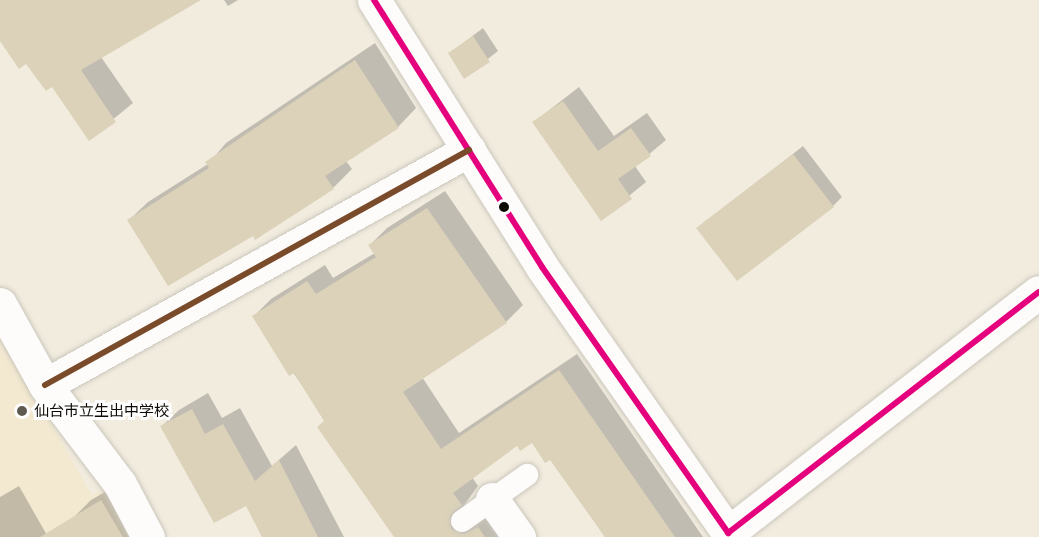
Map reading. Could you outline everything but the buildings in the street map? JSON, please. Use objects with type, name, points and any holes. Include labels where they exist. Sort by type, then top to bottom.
[{"type":"main road","points":[[374,0],[542,267],[728,533],[1039,292]]},
{"type":"main road","points":[[45,385],[469,150]]},
{"type":"main road","points":[[0,304],[45,385],[120,484],[148,537]]},
{"type":"main road","points":[[492,499],[519,537]]},
{"type":"lane","points":[[462,521],[526,475]]},
{"type":"shaded area","name":"仙台市立生出中学校","points":[[0,335],[92,495],[106,488],[134,537],[0,537]]},
{"type":"transit line","points":[[374,0],[542,267],[728,533],[1039,292]]},
{"type":"transit line","points":[[45,385],[469,150]]},
{"type":"place","name":"仙台市立生出中学校","points":[[22,411]]}]
